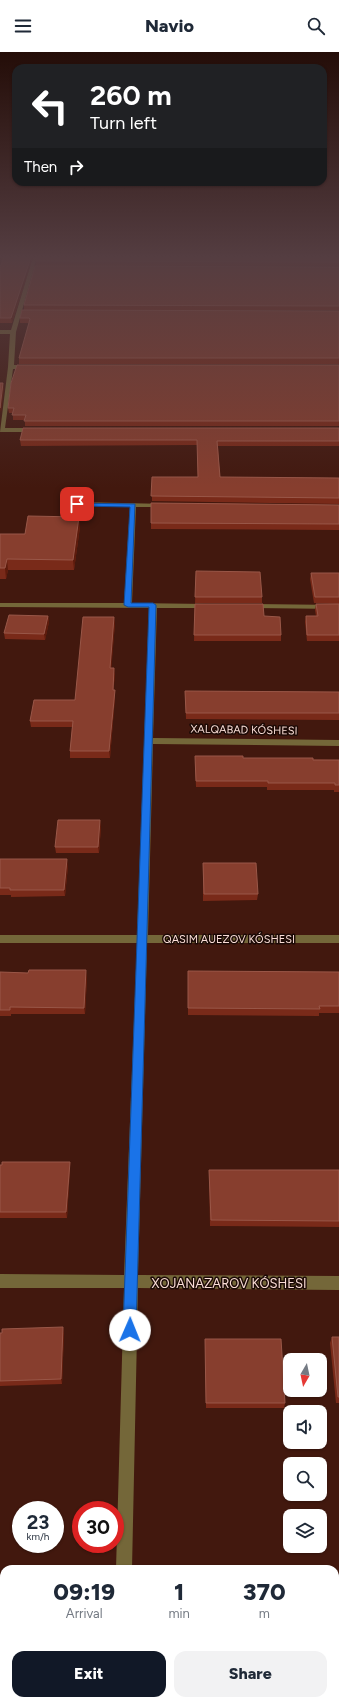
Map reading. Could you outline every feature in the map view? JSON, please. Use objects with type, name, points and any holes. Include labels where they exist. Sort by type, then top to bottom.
[{"type":"street","points":[[13,334],[11,367],[6,378],[1,430],[41,430]]},
{"type":"street","points":[[11,367],[34,367]]},
{"type":"street","points":[[77,504],[173,506]]},
{"type":"street","points":[[128,605],[133,505]]},
{"type":"street","points":[[0,605],[215,606]]},
{"type":"street","points":[[124,1565],[130,1282],[153,605]]},
{"type":"street","points":[[246,606],[339,607]]},
{"type":"street","name":"XALQABAD KÓSHESI","points":[[149,741],[339,743]]},
{"type":"street","points":[[0,939],[339,939]]},
{"type":"street","name":"XOJANAZAROV KÓSHESI","points":[[0,1281],[339,1283]]},
{"type":"building","points":[[26,334],[339,334],[339,358],[19,358]]},
{"type":"building","points":[[17,365],[339,365],[339,421],[24,421],[26,415],[12,415],[14,408],[8,408],[11,383]]},
{"type":"building","points":[[0,383],[3,383],[0,408]]},
{"type":"building","points":[[23,428],[339,428],[339,441],[217,441],[220,477],[339,478],[339,498],[151,496],[152,477],[198,477],[197,440],[20,440]]},
{"type":"building","points":[[151,503],[339,505],[339,524],[151,523]]},
{"type":"building","points":[[28,516],[79,517],[73,560],[7,559],[5,568],[0,568],[0,534],[25,534]]},
{"type":"building","points":[[196,571],[260,572],[262,597],[195,597]]},
{"type":"building","points":[[311,573],[339,573],[339,597],[315,597]]},
{"type":"building","points":[[195,604],[263,604],[264,616],[280,617],[281,635],[194,635]]},
{"type":"building","points":[[316,604],[339,604],[339,635],[307,635],[306,616],[318,616]]},
{"type":"building","points":[[9,615],[48,616],[44,634],[4,633]]},
{"type":"building","points":[[83,617],[114,617],[110,668],[114,668],[113,690],[115,690],[109,751],[70,751],[73,721],[30,721],[34,700],[75,700]]},
{"type":"building","points":[[185,691],[339,692],[339,713],[186,713]]},
{"type":"building","points":[[195,756],[243,756],[243,758],[313,758],[313,760],[339,760],[339,785],[335,785],[335,783],[268,783],[268,781],[196,781]]},
{"type":"building","points":[[58,820],[100,820],[98,847],[55,847]]},
{"type":"building","points":[[0,859],[67,859],[64,890],[10,890],[10,888],[0,888]]},
{"type":"building","points":[[203,863],[256,863],[258,894],[204,894]]},
{"type":"building","points":[[29,970],[86,970],[84,1008],[10,1007],[10,1010],[0,1010],[0,972],[28,973]]},
{"type":"building","points":[[188,971],[339,972],[339,1006],[319,1006],[320,1009],[188,1008]]},
{"type":"building","points":[[2,1162],[70,1162],[66,1212],[0,1212],[0,1165],[2,1165]]},
{"type":"building","points":[[209,1170],[339,1170],[339,1221],[211,1220]]},
{"type":"building","points":[[63,1327],[61,1379],[0,1381],[0,1333],[2,1333],[2,1329]]},
{"type":"building","points":[[332,1337],[339,1337],[339,1397],[338,1397]]},
{"type":"building","points":[[205,1339],[281,1339],[283,1397],[285,1397],[285,1403],[206,1403]]},
{"type":"route","points":[[77,504],[133,505],[128,605],[153,605],[130,1282],[130,1330]]}]
